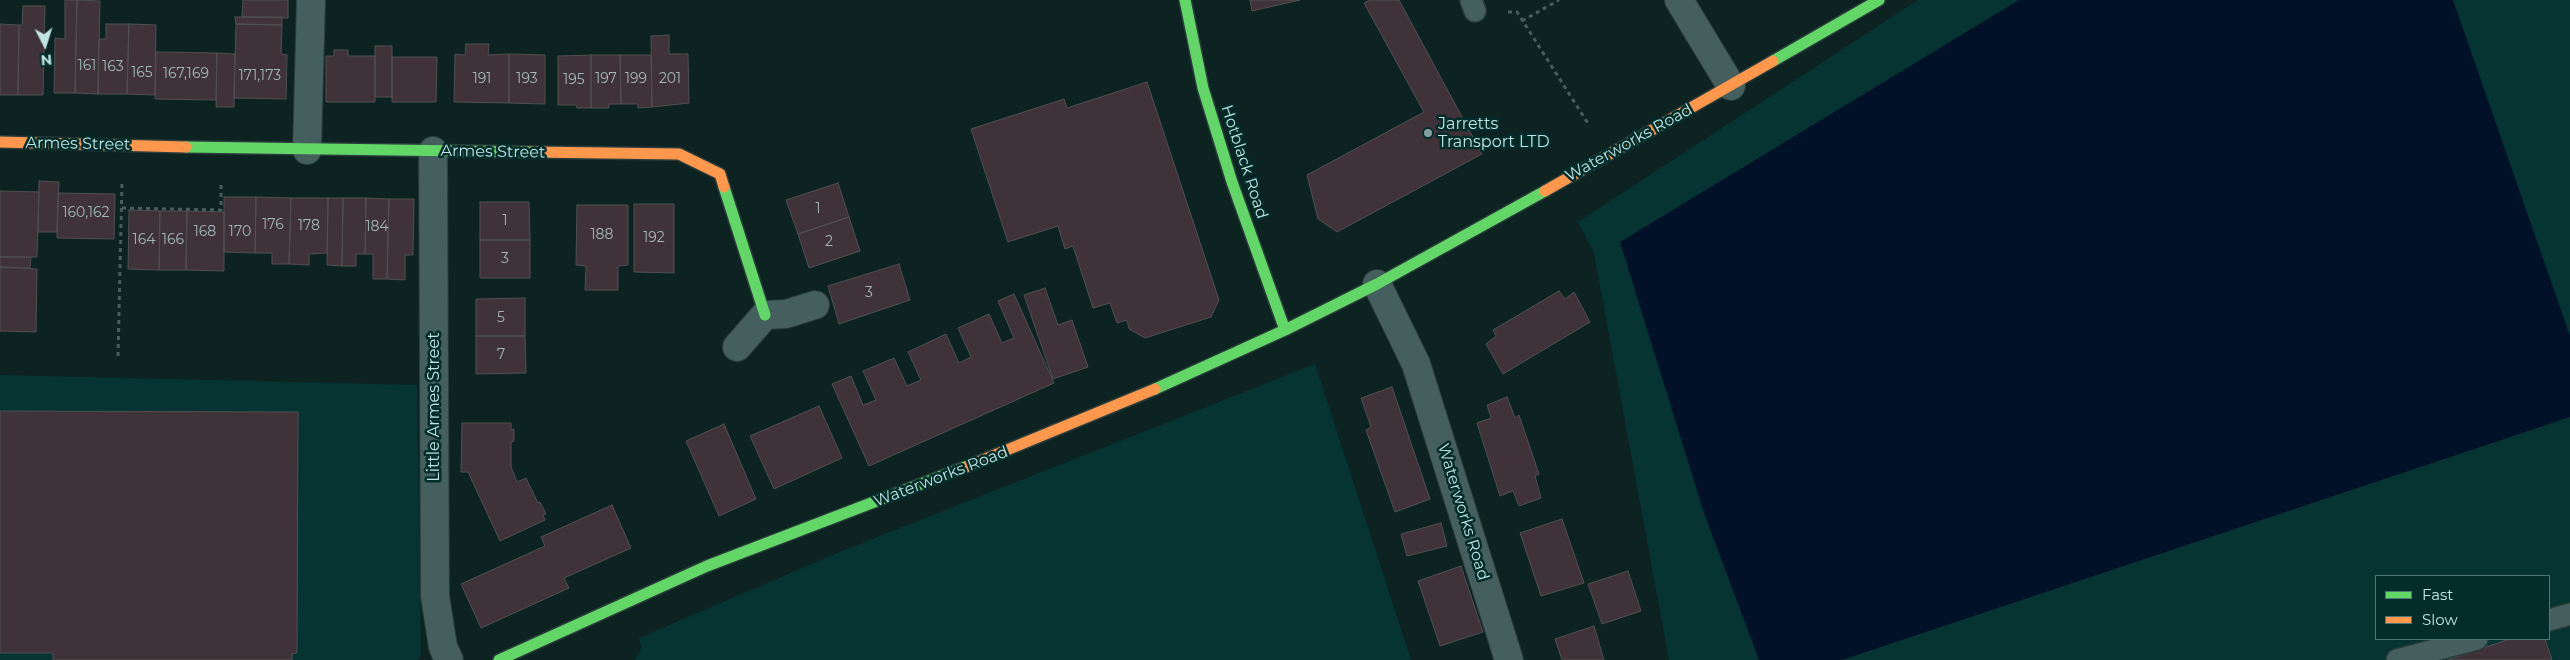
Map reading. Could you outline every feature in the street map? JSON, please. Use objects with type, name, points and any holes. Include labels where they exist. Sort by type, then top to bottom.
[{"type":"street","points":[[307,150],[311,0]]},
{"type":"street","name":"Hotblack Road","points":[[1185,0],[1203,88],[1251,236],[1285,330]]},
{"type":"street","points":[[1679,0],[1731,86]]},
{"type":"street","name":"Waterworks Road","points":[[499,660],[707,566],[1020,447],[1285,330],[1377,284],[1731,86],[1879,0]]},
{"type":"street","name":"Armes Street","points":[[0,142],[307,150],[679,154],[720,174],[765,315]]},
{"type":"street","name":"Little Armes Street","points":[[433,151],[435,596],[442,647],[449,660]]},
{"type":"street","name":"Waterworks Road","points":[[1377,284],[1416,364],[1509,660]]},
{"type":"street","points":[[737,347],[765,315],[786,314],[815,305]]},
{"type":"lane","points":[[2550,620],[2570,614]]},
{"type":"lane","points":[[2397,660],[2473,640]]},
{"type":"path","points":[[1522,21],[1559,0]]},
{"type":"path","points":[[1473,6],[1517,12],[1609,155]]},
{"type":"path","points":[[118,356],[123,145]]},
{"type":"path","points":[[122,208],[221,210],[222,148]]},
{"type":"shaded area","points":[[1918,0],[2570,0],[2570,660],[1669,660],[1594,253],[1578,222]]},
{"type":"shaded area","points":[[2019,0],[2453,0],[2570,336],[2570,417],[1842,660],[1759,660],[1704,513],[1620,242]]},
{"type":"shaded area","points":[[1315,364],[1411,660],[634,660],[640,652],[639,638],[842,551]]},
{"type":"shaded area","points":[[0,375],[417,385],[421,656],[417,660],[0,660]]},
{"type":"building","points":[[65,0],[77,0],[75,93],[54,93],[55,38],[65,39]]},
{"type":"building","points":[[77,0],[100,1],[98,94],[75,93]]},
{"type":"building","points":[[243,0],[288,0],[288,18],[242,17]]},
{"type":"building","points":[[1250,0],[1300,0],[1252,11]]},
{"type":"building","name":"Jarretts Transport LTD","points":[[1370,0],[1399,0],[1482,154],[1337,232],[1318,219],[1307,175],[1424,112],[1364,3]]},
{"type":"building","points":[[23,6],[45,6],[43,95],[18,95],[19,25],[22,25]]},
{"type":"building","points":[[235,17],[282,17],[282,25],[236,24]]},
{"type":"building","points":[[0,24],[19,25],[18,95],[0,95]]},
{"type":"building","points":[[106,24],[129,24],[127,94],[98,94],[99,39],[106,39]]},
{"type":"building","points":[[129,24],[156,25],[155,95],[127,94]]},
{"type":"building","points":[[236,24],[282,25],[281,54],[287,55],[286,99],[234,98]]},
{"type":"building","points":[[669,35],[669,54],[688,54],[689,103],[652,107],[651,36]]},
{"type":"building","points":[[466,44],[489,44],[488,55],[509,54],[509,103],[454,102],[455,54],[465,55]]},
{"type":"building","points":[[375,46],[392,46],[392,97],[375,97]]},
{"type":"building","points":[[334,50],[348,50],[348,56],[375,56],[375,102],[326,102],[326,56],[334,56]]},
{"type":"building","points":[[156,52],[217,53],[216,100],[155,99]]},
{"type":"building","points":[[217,53],[235,54],[234,107],[216,107]]},
{"type":"building","points":[[509,54],[545,55],[545,104],[509,103]]},
{"type":"building","points":[[591,55],[591,108],[577,108],[576,105],[558,105],[558,56]]},
{"type":"building","points":[[591,55],[620,55],[621,104],[609,104],[609,108],[591,108]]},
{"type":"building","points":[[620,55],[651,55],[652,107],[638,108],[638,104],[621,104]]},
{"type":"building","points":[[392,57],[437,57],[436,102],[392,102]]},
{"type":"building","points":[[1147,82],[1219,300],[1211,317],[1145,338],[1129,329],[1127,320],[1117,323],[1110,303],[1093,308],[1073,246],[1065,249],[1058,226],[1008,242],[971,129],[1064,99],[1067,108]]},
{"type":"building","points":[[39,181],[59,182],[57,232],[38,232]]},
{"type":"building","points":[[838,183],[849,217],[798,234],[786,200]]},
{"type":"building","points":[[0,191],[39,192],[37,257],[0,257]]},
{"type":"building","points":[[58,193],[115,194],[114,239],[57,238]]},
{"type":"building","points":[[224,197],[256,197],[255,253],[224,252]]},
{"type":"building","points":[[256,197],[291,198],[289,264],[272,264],[272,253],[255,253]]},
{"type":"building","points":[[291,198],[328,198],[327,253],[309,254],[309,265],[289,264]]},
{"type":"building","points":[[328,198],[343,198],[342,266],[327,265]]},
{"type":"building","points":[[343,198],[366,198],[365,254],[356,254],[356,266],[342,266]]},
{"type":"building","points":[[366,198],[389,199],[387,279],[373,279],[373,254],[365,254]]},
{"type":"building","points":[[389,199],[414,199],[413,255],[405,255],[405,280],[387,279]]},
{"type":"building","points":[[480,202],[529,202],[530,240],[480,240]]},
{"type":"building","points":[[634,204],[674,204],[674,273],[634,272]]},
{"type":"building","points":[[577,205],[628,205],[628,265],[618,266],[618,290],[585,290],[586,266],[576,265]]},
{"type":"building","points":[[129,210],[160,211],[159,270],[128,269]]},
{"type":"building","points":[[160,211],[187,211],[186,270],[159,270]]},
{"type":"building","points":[[187,211],[224,212],[224,271],[186,270]]},
{"type":"building","points":[[849,217],[860,251],[809,268],[798,234]]},
{"type":"building","points":[[480,240],[530,240],[530,278],[480,278]]},
{"type":"building","points":[[0,257],[31,257],[30,268],[0,267]]},
{"type":"building","points":[[899,264],[910,300],[839,324],[828,286]]},
{"type":"building","points":[[0,267],[37,269],[36,332],[0,331]]},
{"type":"building","points":[[1045,288],[1058,325],[1072,320],[1088,367],[1053,379],[1024,295]]},
{"type":"building","points":[[1559,291],[1565,299],[1574,292],[1590,322],[1503,374],[1486,344],[1496,336],[1493,330]]},
{"type":"building","points":[[1014,294],[1054,383],[869,466],[832,384],[851,376],[863,405],[876,400],[863,371],[894,358],[907,386],[921,380],[908,352],[946,334],[959,363],[971,357],[958,328],[989,314],[1002,343],[1014,338],[998,301]]},
{"type":"building","points":[[525,298],[525,336],[476,336],[476,299]]},
{"type":"building","points":[[476,336],[525,336],[526,373],[476,374]]},
{"type":"building","points":[[1392,387],[1430,499],[1395,512],[1366,430],[1371,427],[1361,398]]},
{"type":"building","points":[[1507,397],[1515,418],[1519,415],[1539,474],[1535,476],[1541,498],[1519,506],[1513,491],[1500,496],[1477,423],[1491,418],[1487,405]]},
{"type":"building","points":[[819,406],[842,458],[774,489],[750,436]]},
{"type":"building","points":[[0,411],[298,412],[297,653],[292,654],[292,660],[53,660],[53,653],[0,653]]},
{"type":"building","points":[[462,423],[511,423],[511,430],[514,429],[514,441],[511,442],[511,467],[517,482],[526,478],[538,503],[540,502],[546,514],[543,515],[545,520],[500,541],[468,472],[461,472]]},
{"type":"building","points":[[724,424],[756,499],[719,516],[686,441]]},
{"type":"building","points":[[612,505],[631,548],[564,578],[569,588],[481,628],[461,584],[545,546],[541,537]]},
{"type":"building","points":[[1562,519],[1584,583],[1541,596],[1520,533]]},
{"type":"building","points":[[1441,523],[1447,546],[1407,556],[1401,534]]},
{"type":"building","points":[[1461,566],[1483,632],[1440,646],[1418,581]]},
{"type":"building","points":[[1628,571],[1641,611],[1602,624],[1588,584]]},
{"type":"building","points":[[1594,626],[1604,660],[1562,660],[1555,639]]},
{"type":"building","points":[[2507,640],[2545,640],[2552,660],[2447,660]]},
{"type":"traffic: fast","points":[[1185,0],[1203,88],[1232,182],[1285,330]]},
{"type":"traffic: fast","points":[[1773,61],[1879,0]]},
{"type":"traffic: fast","points":[[186,147],[532,152]]},
{"type":"traffic: fast","points":[[724,187],[765,315]]},
{"type":"traffic: fast","points":[[1155,389],[1285,330],[1377,284],[1545,191]]},
{"type":"traffic: fast","points":[[499,660],[707,566],[968,466]]},
{"type":"traffic: slow","points":[[1545,191],[1773,61]]},
{"type":"traffic: slow","points":[[0,142],[186,147]]},
{"type":"traffic: slow","points":[[532,152],[679,154],[720,174],[724,187]]},
{"type":"traffic: slow","points":[[968,466],[1155,389]]},
{"type":"place","name":"Jarretts Transport LTD","points":[[1428,133]]}]
